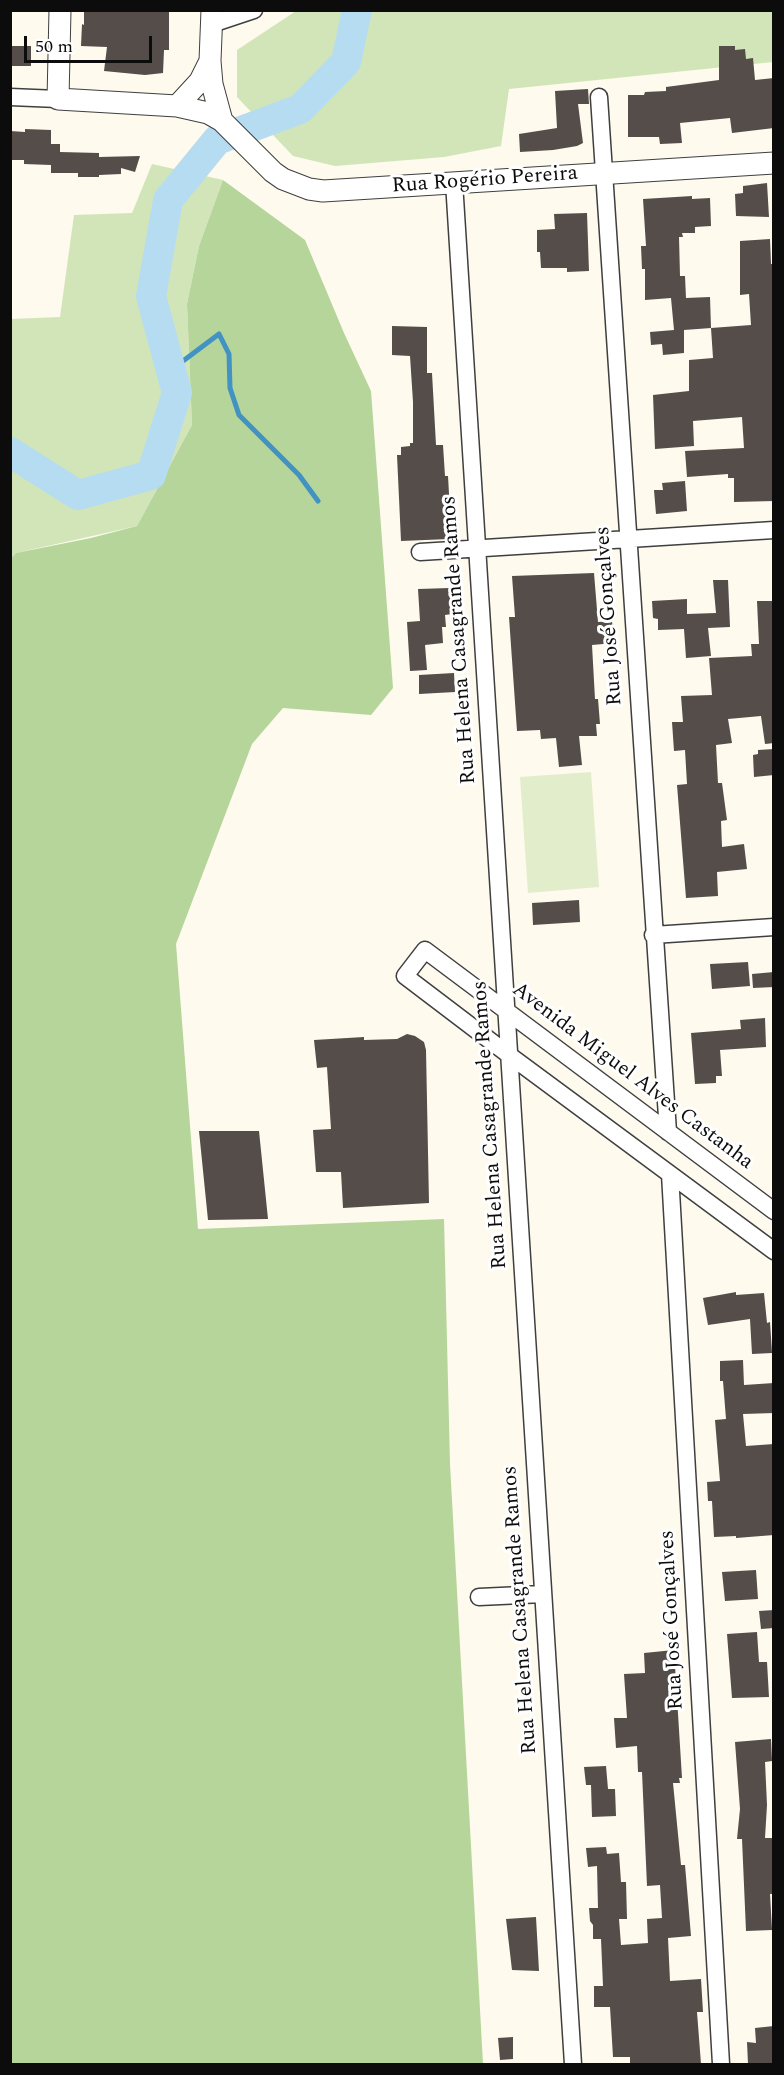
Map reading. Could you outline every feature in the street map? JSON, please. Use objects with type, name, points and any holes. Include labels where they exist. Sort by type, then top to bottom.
[{"type":"street","points":[[58,99],[60,10]]},
{"type":"street","points":[[224,122],[212,84],[210,61],[212,17],[254,10]]},
{"type":"street","points":[[177,106],[200,81],[210,61]]},
{"type":"street","points":[[10,97],[177,106],[207,113],[224,122]]},
{"type":"street","name":"Rua José Gonçalves","points":[[599,97],[653,935],[668,1132]]},
{"type":"street","name":"Rua Rogério Pereira","points":[[224,122],[258,158],[283,179],[309,189],[454,183],[774,163]]},
{"type":"street","name":"Rua Helena Casagrande Ramos","points":[[454,183],[573,2064]]},
{"type":"street","points":[[420,552],[774,530]]},
{"type":"street","points":[[653,935],[774,927]]},
{"type":"street","name":"Avenida Miguel Alves Castanha","points":[[774,1211],[425,950],[405,976],[774,1251]]},
{"type":"street","name":"Rua José Gonçalves","points":[[670,1174],[721,2064]]},
{"type":"street","points":[[479,1597],[543,1594]]},
{"type":"green space","points":[[296,11],[773,11],[773,62],[509,89],[501,146],[444,157],[335,166],[293,156],[237,97],[237,50]]},
{"type":"green space","points":[[152,164],[223,180],[199,246],[187,304],[192,425],[137,526],[16,553],[11,558],[11,319],[60,317],[74,215],[132,213]]},
{"type":"green space","points":[[223,180],[305,240],[371,391],[393,688],[371,715],[283,708],[252,744],[176,944],[198,1229],[444,1219],[450,1464],[483,2064],[11,2064],[11,558],[16,553],[137,526],[192,425],[187,304],[199,246]]},
{"type":"green space","points":[[591,772],[599,887],[528,893],[520,777]]},
{"type":"building","points":[[84,10],[169,10],[169,50],[164,50],[163,73],[145,75],[104,71],[107,47],[81,46]]},
{"type":"building","points":[[10,46],[31,46],[31,66],[10,66]]},
{"type":"building","points":[[719,46],[735,46],[735,50],[745,49],[746,59],[753,58],[755,80],[774,78],[774,128],[732,133],[730,118],[680,123],[682,143],[660,144],[659,137],[628,137],[628,95],[644,95],[645,92],[666,91],[666,87],[719,80]]},
{"type":"building","points":[[588,89],[589,104],[578,104],[583,143],[553,150],[520,152],[519,134],[557,128],[555,91]]},
{"type":"building","points":[[25,129],[51,130],[51,144],[60,144],[60,152],[99,153],[99,157],[140,156],[135,172],[121,168],[121,174],[99,175],[99,177],[78,177],[78,173],[51,173],[51,165],[24,164],[24,160],[10,160],[10,131],[25,132]]},
{"type":"building","points":[[767,183],[769,217],[736,216],[735,194],[743,193],[743,186]]},
{"type":"building","points":[[692,196],[692,199],[710,198],[711,226],[695,227],[695,233],[682,233],[683,237],[679,237],[680,276],[685,276],[686,298],[710,297],[711,328],[684,330],[684,353],[663,355],[662,344],[651,345],[650,332],[674,330],[671,298],[645,300],[645,269],[642,269],[641,246],[646,246],[643,199]]},
{"type":"building","points":[[587,213],[589,271],[567,272],[567,268],[541,268],[540,252],[537,252],[537,230],[555,229],[554,214]]},
{"type":"building","points":[[770,239],[771,264],[774,264],[774,501],[734,502],[734,478],[728,478],[728,474],[687,477],[685,451],[744,448],[742,417],[693,421],[694,446],[655,449],[653,395],[689,391],[689,360],[713,358],[711,328],[751,325],[749,294],[740,295],[740,241]]},
{"type":"building","points":[[392,326],[427,327],[427,373],[432,373],[436,445],[443,445],[445,476],[448,476],[451,530],[448,530],[449,539],[401,541],[397,455],[401,455],[401,447],[410,446],[410,443],[413,443],[413,402],[410,356],[392,355]]},
{"type":"building","points":[[685,481],[687,511],[656,514],[654,490],[663,490],[662,483]]},
{"type":"building","points":[[594,573],[598,622],[612,621],[614,643],[592,645],[595,699],[598,699],[600,724],[596,724],[597,736],[579,736],[582,765],[559,767],[556,738],[541,739],[540,730],[517,731],[509,617],[515,617],[512,576]]},
{"type":"building","points":[[713,580],[728,580],[730,627],[708,628],[711,656],[686,658],[684,629],[658,630],[658,619],[653,618],[652,601],[687,599],[687,614],[716,613]]},
{"type":"building","points":[[450,588],[452,614],[445,615],[446,627],[442,627],[443,643],[425,645],[427,670],[410,671],[407,622],[420,621],[418,589]]},
{"type":"building","points":[[757,601],[774,601],[774,743],[765,744],[761,716],[728,719],[732,743],[716,745],[718,783],[722,783],[727,820],[721,821],[722,847],[744,844],[747,869],[717,872],[718,896],[686,898],[677,785],[687,784],[685,750],[674,751],[672,722],[683,722],[681,696],[712,695],[709,658],[752,656],[751,644],[759,644]]},
{"type":"building","points":[[454,673],[455,692],[419,694],[419,675]]},
{"type":"building","points":[[774,749],[774,775],[754,777],[753,755],[758,754],[758,750]]},
{"type":"building","points":[[579,900],[580,922],[533,925],[532,903]]},
{"type":"building","points":[[748,962],[750,986],[712,989],[710,964]]},
{"type":"building","points":[[774,972],[774,987],[753,988],[752,974]]},
{"type":"building","points":[[765,1018],[766,1047],[720,1050],[722,1076],[716,1076],[716,1083],[695,1084],[691,1033],[741,1029],[740,1020]]},
{"type":"building","points":[[407,1034],[424,1042],[426,1050],[429,1203],[343,1208],[341,1172],[316,1172],[313,1130],[331,1129],[327,1067],[317,1068],[314,1040],[364,1037],[364,1040],[397,1039]]},
{"type":"building","points":[[199,1131],[259,1131],[268,1219],[208,1220]]},
{"type":"building","points":[[736,1292],[736,1295],[764,1293],[767,1323],[770,1322],[772,1353],[752,1354],[750,1319],[708,1325],[703,1298]]},
{"type":"building","points":[[743,1360],[744,1385],[774,1383],[774,1413],[743,1414],[746,1446],[774,1444],[774,1535],[714,1537],[712,1501],[708,1501],[707,1482],[720,1481],[715,1420],[726,1419],[723,1381],[720,1381],[720,1361]]},
{"type":"building","points":[[756,1570],[758,1599],[725,1601],[722,1572]]},
{"type":"building","points":[[774,1610],[774,1628],[761,1629],[759,1611]]},
{"type":"building","points":[[757,1632],[759,1662],[767,1662],[769,1697],[732,1698],[727,1634]]},
{"type":"building","points":[[674,1650],[682,1778],[679,1778],[680,1783],[673,1783],[681,1865],[685,1865],[691,1936],[668,1938],[670,1981],[701,1979],[703,2012],[697,2012],[701,2064],[630,2064],[630,2057],[613,2057],[610,2007],[594,2007],[594,1986],[603,1986],[601,1939],[593,1939],[589,1908],[598,1908],[597,1866],[588,1867],[586,1848],[606,1847],[607,1854],[619,1853],[621,1882],[626,1882],[627,1919],[619,1919],[621,1945],[648,1943],[647,1919],[662,1918],[660,1885],[647,1886],[642,1772],[638,1772],[637,1746],[616,1748],[614,1718],[627,1718],[624,1674],[645,1673],[644,1653]]},
{"type":"building","points":[[771,1739],[772,1761],[765,1762],[767,1805],[765,1838],[774,1838],[774,1894],[770,1894],[772,1930],[746,1931],[742,1839],[737,1839],[740,1809],[735,1742]]},
{"type":"building","points":[[606,1766],[608,1789],[615,1789],[616,1816],[592,1817],[591,1785],[586,1785],[584,1767]]},
{"type":"building","points":[[536,1917],[539,1971],[512,1970],[506,1919]]},
{"type":"building","points":[[774,2026],[774,2064],[748,2064],[747,2042],[756,2043],[755,2028]]},
{"type":"building","points":[[513,2037],[513,2059],[500,2060],[498,2038]]},
{"type":"waterway","points":[[10,452],[78,495],[151,475],[177,393],[151,296],[168,200],[217,140],[300,109],[346,62],[357,10]]},
{"type":"waterway","points":[[171,370],[219,334],[229,354],[230,388],[239,415],[299,475],[318,501]]}]
